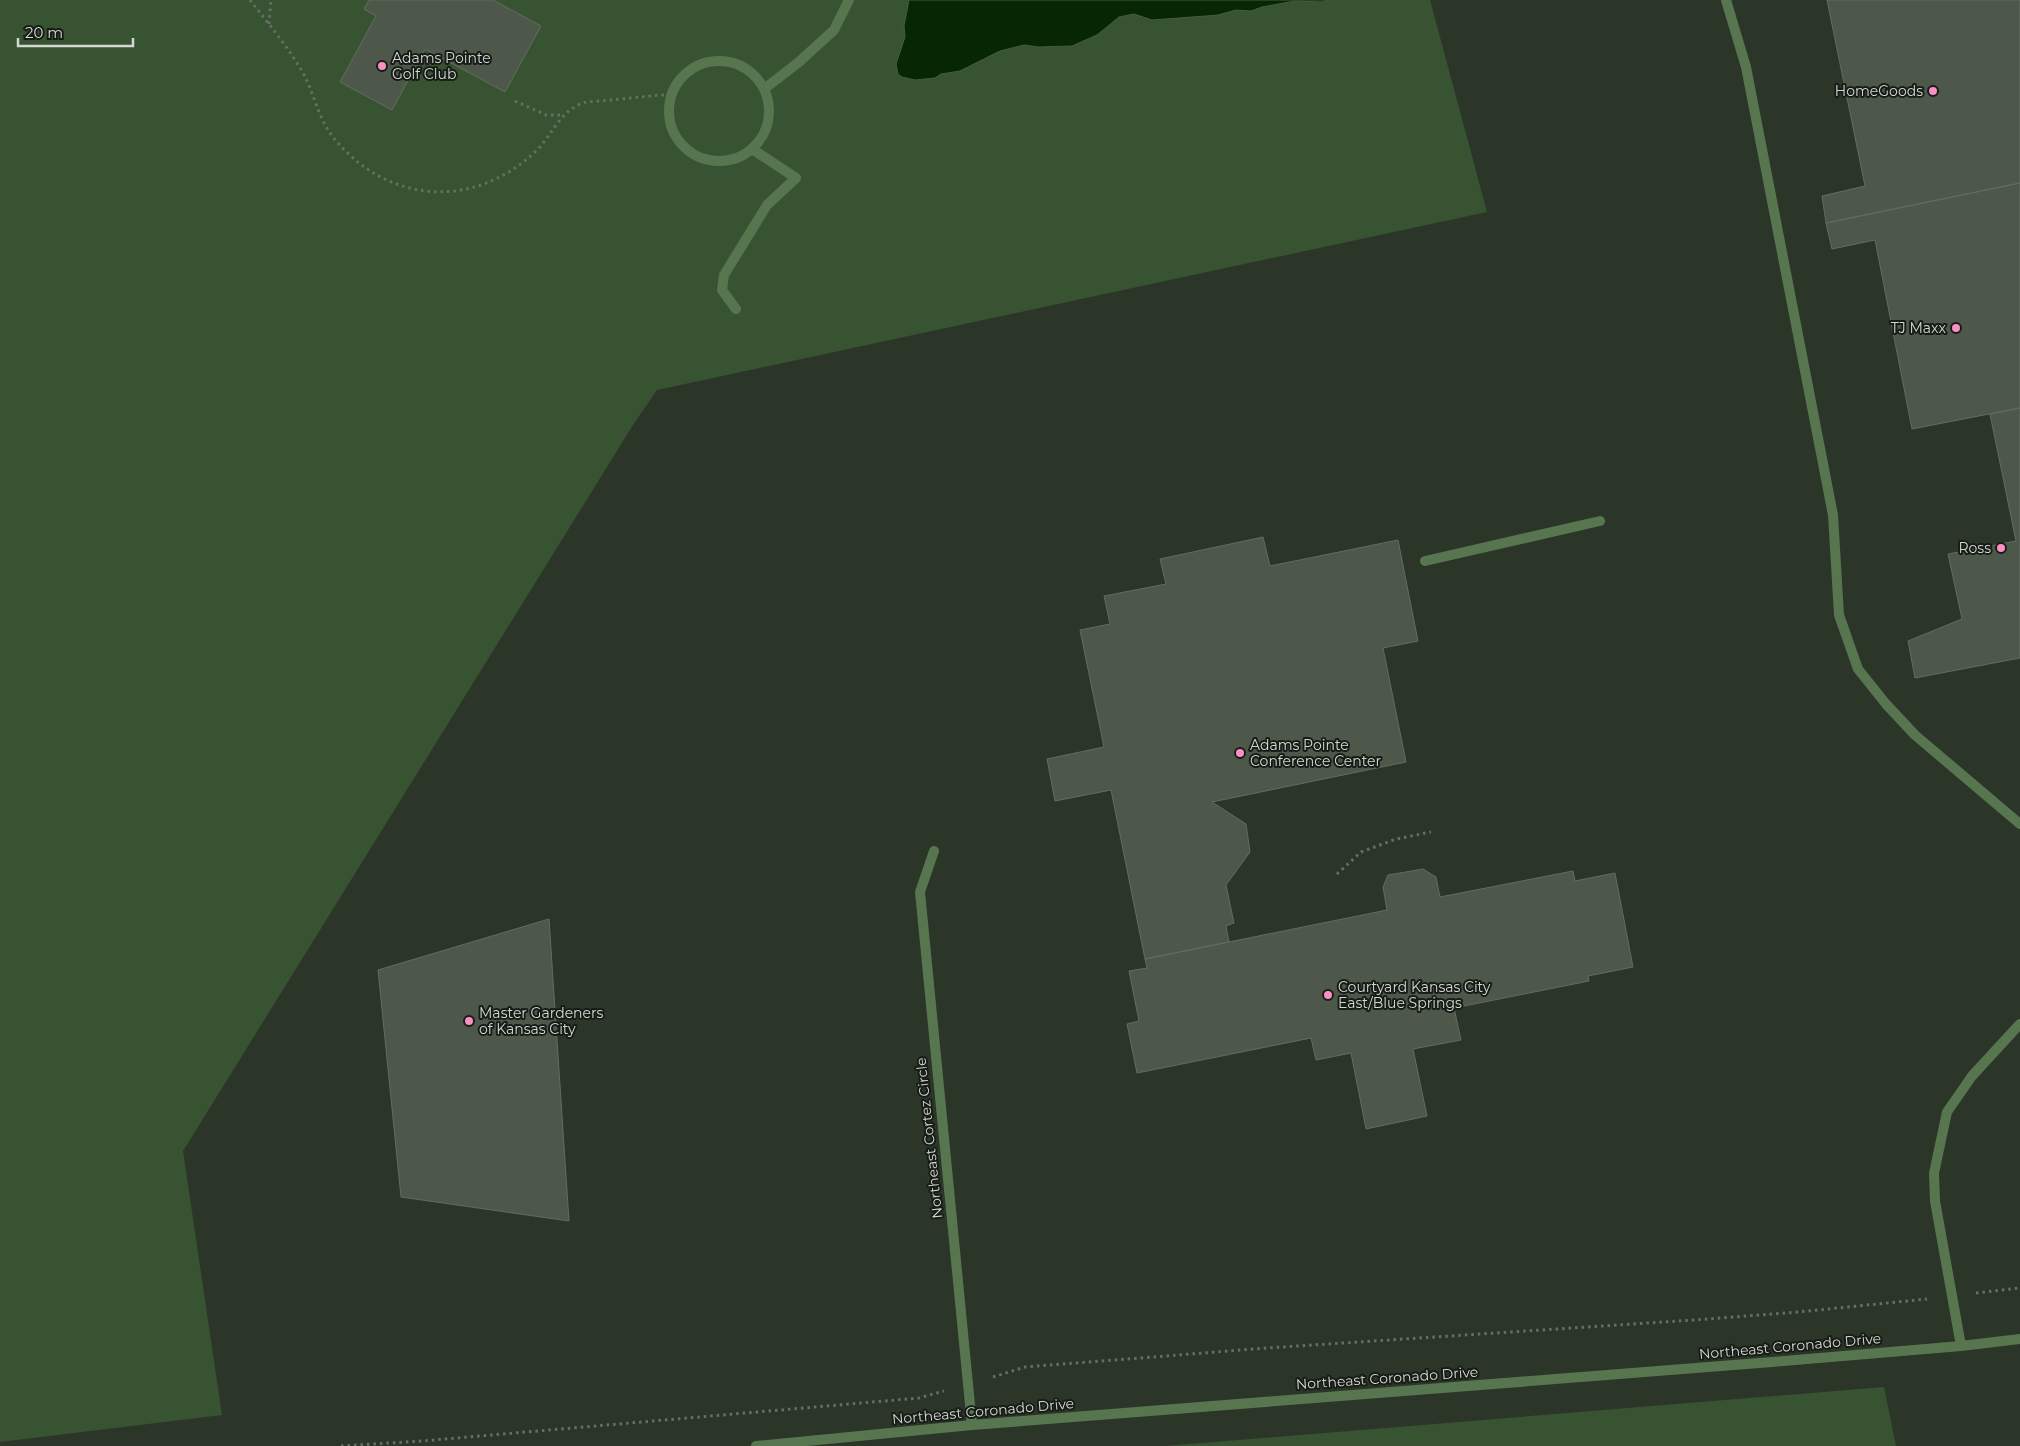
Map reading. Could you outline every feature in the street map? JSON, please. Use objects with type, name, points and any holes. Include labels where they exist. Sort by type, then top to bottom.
[{"type":"street","points":[[764,89],[799,62],[834,30],[850,0]]},
{"type":"street","points":[[1726,0],[1746,67],[1833,515],[1839,615],[1854,660],[1858,669],[1886,704],[1915,735],[2020,824]]},
{"type":"street","points":[[724,61],[740,66],[754,75],[764,89],[769,104],[768,121],[762,136],[752,149],[738,158],[722,162],[705,160],[690,153],[678,142],[671,126],[668,110],[672,94],[680,80],[692,69],[708,62],[724,61]]},
{"type":"street","points":[[736,309],[722,290],[724,275],[767,206],[796,178],[752,149]]},
{"type":"street","points":[[1424,561],[1600,521]]},
{"type":"street","name":"Northeast Cortez Circle","points":[[934,851],[920,892],[972,1425]]},
{"type":"street","points":[[1961,1346],[1935,1201],[1934,1173],[1947,1112],[1972,1076],[2020,1024]]},
{"type":"street","name":"Northeast Coronado Drive","points":[[756,1446],[972,1425],[1961,1346],[2020,1339]]},
{"type":"path","points":[[250,0],[301,70],[324,126],[337,143],[376,176],[405,187],[428,192],[459,191],[487,182],[508,172],[535,153],[563,115],[586,101],[672,94]]},
{"type":"path","points":[[269,24],[271,0]]},
{"type":"path","points":[[514,100],[546,115],[563,115]]},
{"type":"path","points":[[1337,874],[1361,852],[1396,839],[1431,832]]},
{"type":"path","points":[[1025,1367],[1266,1348],[1714,1319],[1902,1301]]},
{"type":"path","points":[[341,1446],[422,1441],[919,1398]]},
{"type":"shaded area","points":[[0,0],[1430,0],[1487,212],[657,390],[633,425],[183,1151],[222,1415],[0,1442]]},
{"type":"shaded area","points":[[909,0],[1329,0],[1322,2],[1295,1],[1251,11],[1236,10],[1218,15],[1152,20],[1134,14],[1119,17],[1097,35],[1072,46],[1038,47],[1024,45],[1000,51],[960,71],[941,74],[935,78],[915,80],[898,74],[896,64],[905,37],[904,26]]},
{"type":"shaded area","points":[[1884,1387],[1896,1446],[1165,1446]]},
{"type":"building","name":"Adams Pointe Golf Club","points":[[369,0],[493,0],[541,26],[505,92],[425,49],[392,110],[340,82],[376,16],[364,9]]},
{"type":"building","name":"HomeGoods","points":[[1827,0],[2020,0],[2020,183],[1826,223],[1822,196],[1865,186]]},
{"type":"building","name":"TJ Maxx","points":[[2020,183],[2020,408],[1912,429],[1875,240],[1832,249],[1826,223]]},
{"type":"building","name":"Ross","points":[[2020,408],[2020,658],[1915,678],[1908,641],[1962,619],[1948,554],[2016,541],[1990,414]]},
{"type":"building","name":"Adams Pointe Conference Center","points":[[1263,537],[1270,566],[1398,540],[1418,641],[1383,648],[1406,762],[1212,802],[1246,824],[1250,852],[1226,885],[1234,923],[1226,926],[1229,942],[1145,959],[1111,790],[1055,801],[1047,759],[1104,747],[1080,630],[1110,624],[1104,596],[1166,584],[1160,559]]},
{"type":"building","name":"Courtyard Kansas City East/Blue Springs","points":[[1423,869],[1436,877],[1440,897],[1573,871],[1575,881],[1615,873],[1633,967],[1588,976],[1589,981],[1454,1008],[1461,1040],[1413,1049],[1427,1116],[1366,1129],[1351,1053],[1316,1060],[1311,1038],[1137,1073],[1127,1024],[1139,1021],[1129,971],[1147,968],[1145,959],[1387,910],[1383,887],[1388,875]]},
{"type":"building","name":"Master Gardeners of Kansas City","points":[[549,919],[569,1221],[401,1197],[378,970]]},
{"type":"place","name":"Adams Pointe Golf Club","points":[[382,66]]},
{"type":"place","name":"HomeGoods","points":[[1933,91]]},
{"type":"place","name":"TJ Maxx","points":[[1956,328]]},
{"type":"place","name":"Ross","points":[[2001,548]]},
{"type":"place","name":"Adams Pointe Conference Center","points":[[1240,753]]},
{"type":"place","name":"Courtyard Kansas City East/Blue Springs","points":[[1328,995]]},
{"type":"place","name":"Master Gardeners of Kansas City","points":[[469,1021]]}]
